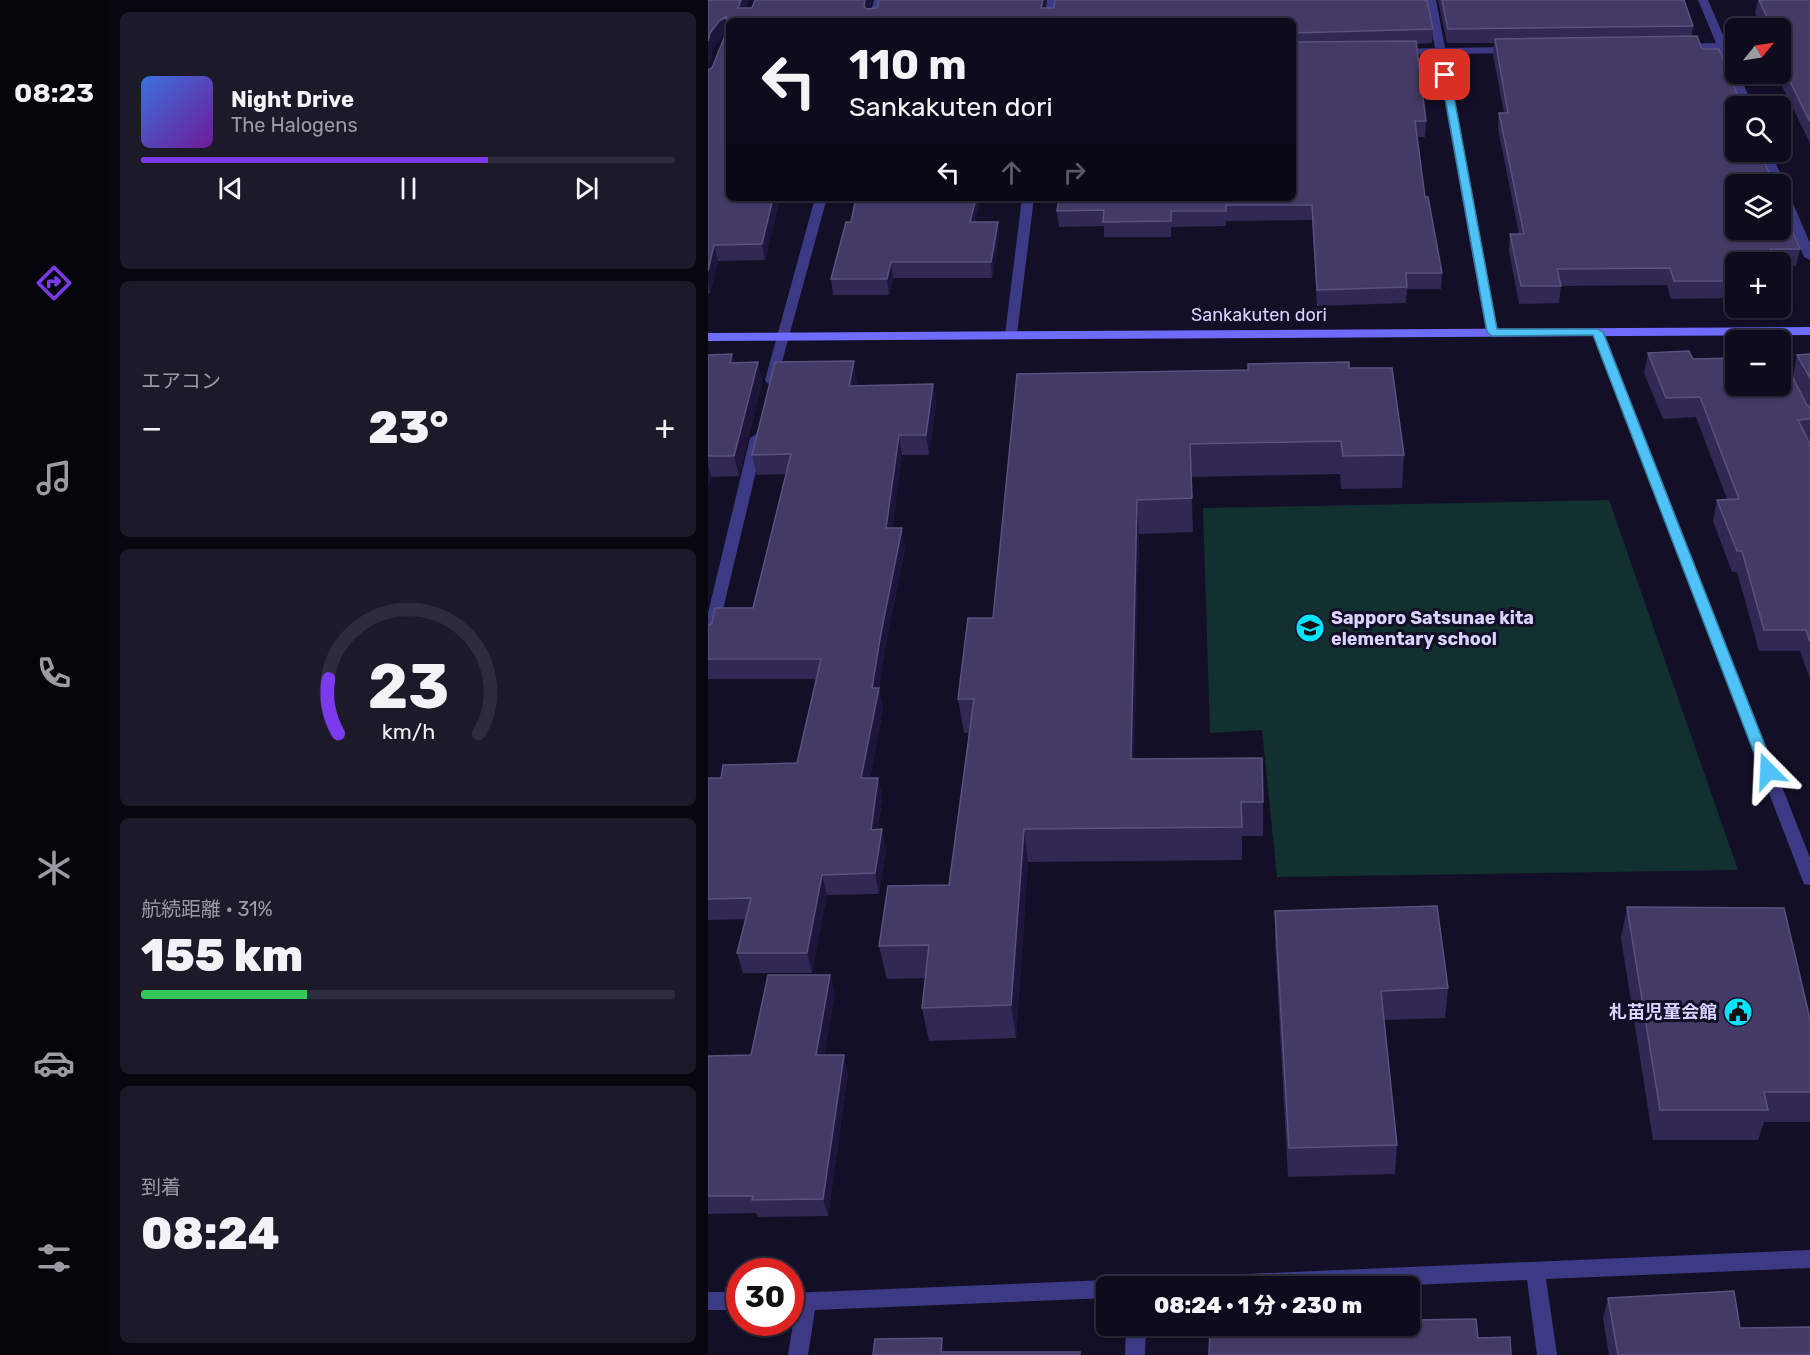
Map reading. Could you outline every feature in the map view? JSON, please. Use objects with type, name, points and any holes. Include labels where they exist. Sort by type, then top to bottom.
[{"type":"street","points":[[874,18],[879,0]]},
{"type":"street","points":[[1049,18],[1052,0]]},
{"type":"street","points":[[1431,0],[1492,332]]},
{"type":"street","points":[[1703,0],[1744,96]]},
{"type":"street","points":[[1664,47],[1722,46]]},
{"type":"street","points":[[1387,52],[1525,50]]},
{"type":"street","points":[[767,400],[782,337],[821,201]]},
{"type":"street","points":[[1011,334],[1028,201]]},
{"type":"street","points":[[1791,211],[1810,257]]},
{"type":"street","name":"Sankakuten dori","points":[[1791,333],[1810,331]]},
{"type":"street","name":"Sankakuten dori","points":[[708,337],[1492,332],[1725,335]]},
{"type":"street","points":[[1598,332],[1810,879]]},
{"type":"street","points":[[708,643],[761,423]]},
{"type":"street","points":[[1399,1276],[1810,1259]]},
{"type":"street","points":[[1535,1270],[1547,1355]]},
{"type":"street","points":[[804,1302],[1096,1289]]},
{"type":"street","points":[[708,1301],[726,1301]]},
{"type":"street","points":[[798,1336],[798,1355]]},
{"type":"street","points":[[1134,1355],[1135,1336]]},
{"type":"green space","points":[[1609,500],[1738,870],[1277,877],[1262,730],[1210,733],[1203,508]]},
{"type":"building","points":[[708,0],[741,0],[738,8],[752,8],[755,0],[865,0],[866,9],[877,8],[879,0],[1043,0],[1041,8],[1054,8],[1055,0],[1427,0],[1433,29],[1296,33],[1296,18],[726,17],[719,21],[710,33],[708,41]]},
{"type":"building","points":[[1442,0],[1684,0],[1693,26],[1448,29]]},
{"type":"building","points":[[1759,0],[1810,0],[1810,122],[1791,83],[1791,18],[1767,18]]},
{"type":"building","points":[[726,33],[726,201],[772,201],[762,244],[714,245],[708,271],[708,70],[712,68]]},
{"type":"building","points":[[1697,36],[1702,49],[1719,49],[1725,64],[1725,84],[1733,84],[1738,96],[1725,96],[1725,162],[1764,162],[1770,174],[1725,174],[1725,240],[1791,240],[1791,227],[1800,249],[1770,249],[1771,252],[1725,252],[1725,281],[1674,281],[1670,268],[1557,269],[1561,286],[1521,286],[1510,234],[1524,234],[1499,113],[1508,113],[1495,39]]},
{"type":"building","points":[[1416,41],[1426,121],[1415,121],[1425,197],[1428,197],[1442,273],[1406,273],[1407,287],[1317,290],[1312,205],[1226,205],[1226,211],[1171,211],[1171,221],[1103,222],[1104,210],[1057,211],[1059,201],[1296,201],[1296,42]]},
{"type":"building","points":[[855,201],[975,201],[970,222],[998,222],[991,262],[891,262],[887,279],[831,279],[846,222],[851,222]]},
{"type":"building","points":[[1689,351],[1693,359],[1725,358],[1725,396],[1791,396],[1791,374],[1810,407],[1810,419],[1798,420],[1810,444],[1810,642],[1806,630],[1764,630],[1742,551],[1737,551],[1717,500],[1739,499],[1700,397],[1666,398],[1648,353]]},
{"type":"building","points":[[732,354],[730,363],[758,362],[734,456],[708,456],[708,355]]},
{"type":"building","points":[[1810,354],[1810,378],[1797,355]]},
{"type":"building","points":[[854,361],[849,386],[933,384],[926,435],[899,435],[886,528],[902,528],[881,633],[872,688],[879,688],[861,778],[878,778],[871,830],[882,829],[875,873],[822,875],[807,953],[737,953],[751,898],[708,899],[708,778],[721,778],[723,765],[797,763],[821,659],[708,659],[708,626],[712,623],[715,608],[753,608],[791,454],[752,455],[775,362]]},
{"type":"building","points":[[1349,362],[1349,368],[1392,368],[1404,455],[1343,456],[1341,441],[1190,444],[1192,498],[1137,500],[1131,759],[1262,758],[1263,802],[1241,802],[1242,827],[1024,829],[1011,1005],[922,1008],[929,945],[879,946],[888,886],[949,885],[974,699],[958,699],[968,618],[993,618],[1017,374],[1248,370],[1248,364]]},
{"type":"building","points":[[1437,906],[1448,988],[1381,991],[1397,1145],[1289,1148],[1275,911]]},
{"type":"building","points":[[1627,907],[1784,908],[1810,1019],[1810,1092],[1764,1092],[1768,1110],[1660,1110]]},
{"type":"building","points":[[768,975],[830,975],[816,1055],[844,1055],[823,1199],[752,1200],[753,1196],[708,1196],[708,1056],[751,1055]]},
{"type":"building","points":[[1734,1291],[1740,1328],[1810,1327],[1810,1355],[1618,1355],[1608,1298]]},
{"type":"building","points":[[1476,1319],[1478,1338],[1510,1337],[1511,1355],[1209,1355],[1210,1336],[1420,1336],[1420,1320]]},
{"type":"building","points":[[942,1338],[941,1352],[1080,1352],[1080,1355],[873,1355],[875,1339]]},
{"type":"place","name":"Sapporo Satsunae kita elementary school","points":[[1310,628]]},
{"type":"place","name":"札苗児童会館","points":[[1738,1012]]},
{"type":"route","points":[[1445,75],[1492,332],[1598,332],[1768,771]]}]
